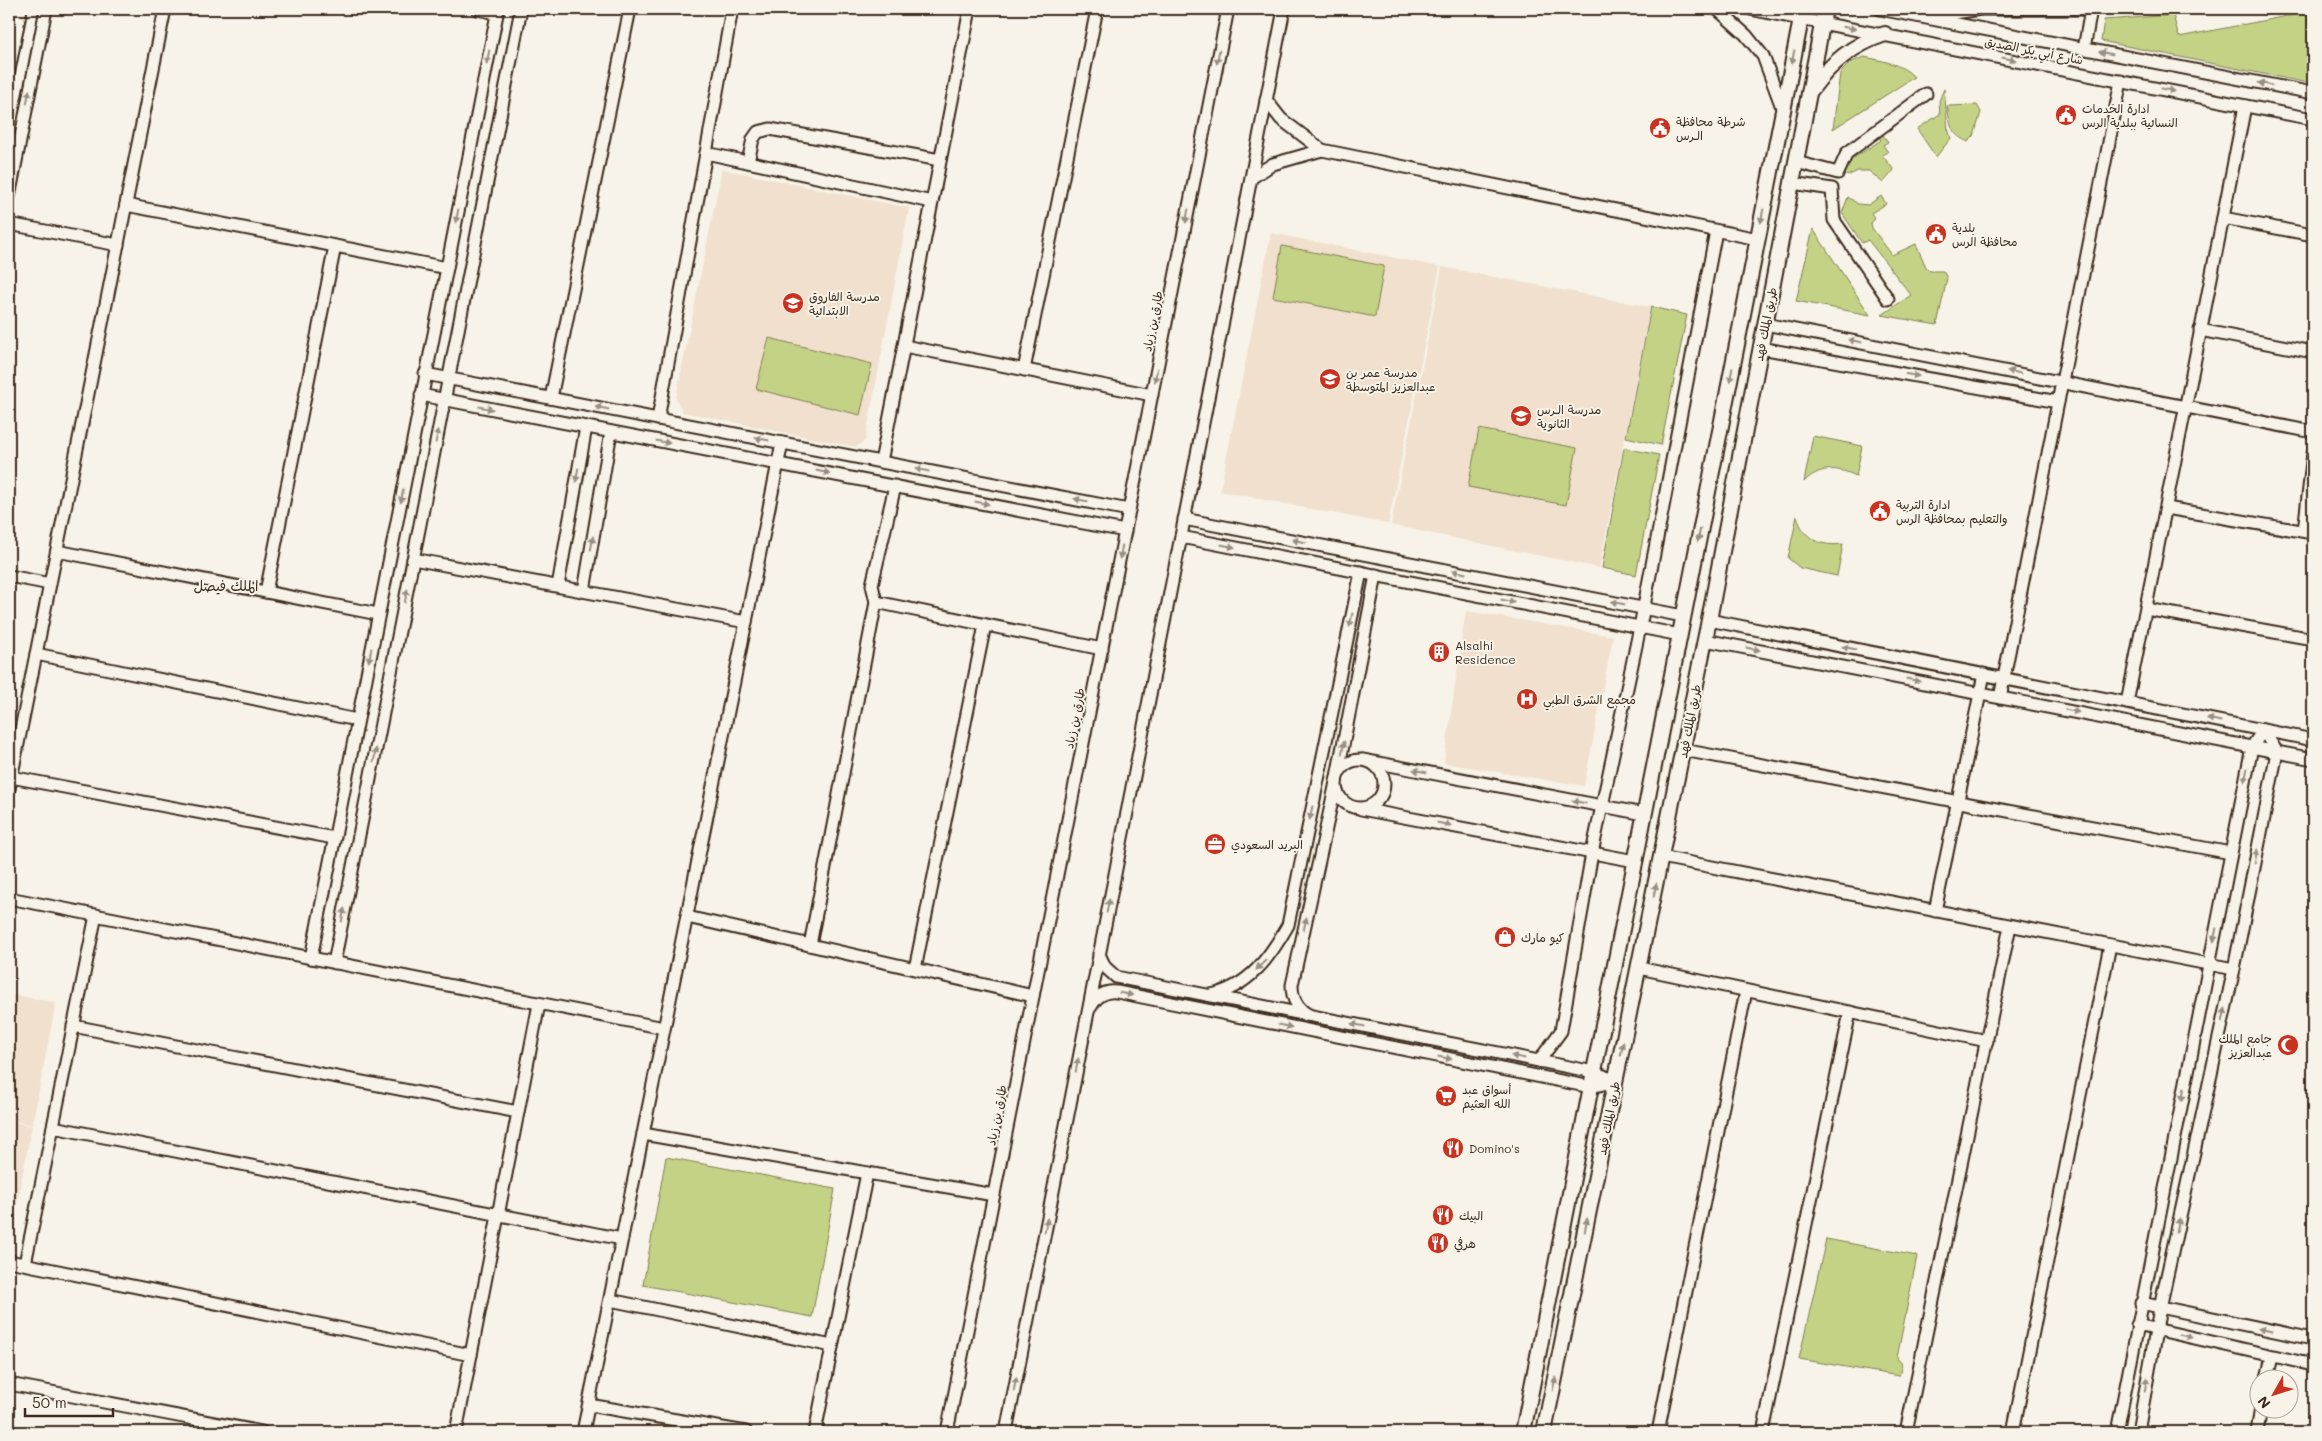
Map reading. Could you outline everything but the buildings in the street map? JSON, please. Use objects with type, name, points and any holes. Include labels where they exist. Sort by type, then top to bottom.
[{"type":"main road","name":"طريق الملك فهد","points":[[1522,1432],[1802,14]]},
{"type":"main road","name":"طريق الملك فهد","points":[[1544,1432],[1709,620],[1823,16]]},
{"type":"main road","points":[[1809,93],[1823,74],[1843,54],[1867,40],[1885,34]]},
{"type":"street","points":[[9,70],[21,9]]},
{"type":"street","points":[[9,197],[46,9]]},
{"type":"street","points":[[165,9],[10,783],[334,838]]},
{"type":"street","points":[[310,958],[497,11],[477,9]]},
{"type":"street","points":[[334,963],[521,9]]},
{"type":"street","points":[[551,398],[630,9]]},
{"type":"street","points":[[658,419],[732,9]]},
{"type":"street","points":[[881,462],[970,9]]},
{"type":"street","points":[[1024,370],[1097,9]]},
{"type":"street","name":"طارق بن زياد","points":[[947,1432],[1228,9]]},
{"type":"street","points":[[1006,1432],[1284,9]]},
{"type":"street","points":[[1717,9],[1746,35],[1763,56],[1783,110]]},
{"type":"street","name":"شارع أبي بكر الصديق","points":[[1750,9],[1823,16],[1885,34],[2313,119]]},
{"type":"street","name":"شارع أبي بكر الصديق","points":[[1880,9],[2313,94]]},
{"type":"street","points":[[1926,18],[1981,9],[2091,9],[2084,49]]},
{"type":"street","points":[[2000,698],[2120,81]]},
{"type":"street","points":[[1888,299],[1834,220],[1832,189],[1847,153],[1926,94]]},
{"type":"street","points":[[1266,100],[1281,120],[1322,150],[1758,239]]},
{"type":"street","points":[[2127,703],[2245,106]]},
{"type":"street","points":[[748,162],[753,139],[758,132],[770,129],[940,160]]},
{"type":"street","points":[[1251,178],[1273,164],[1322,150]]},
{"type":"street","points":[[706,153],[932,202]]},
{"type":"street","points":[[1796,162],[1838,173]]},
{"type":"street","points":[[1792,183],[1832,189]]},
{"type":"street","points":[[126,205],[446,268]]},
{"type":"street","points":[[2223,218],[2313,235]]},
{"type":"street","points":[[9,224],[118,246]]},
{"type":"street","points":[[1539,1061],[1561,1031],[1592,853],[1640,627],[1642,608],[1716,231]]},
{"type":"street","points":[[266,592],[335,246]]},
{"type":"street","points":[[1765,324],[2313,432]]},
{"type":"street","points":[[2200,330],[2313,352]]},
{"type":"street","points":[[904,346],[1152,395]]},
{"type":"street","points":[[1761,348],[2058,402]]},
{"type":"street","points":[[426,374],[1129,510]]},
{"type":"street","points":[[421,395],[1125,531]]},
{"type":"street","points":[[558,586],[586,427]]},
{"type":"street","points":[[584,591],[611,432]]},
{"type":"street","points":[[584,1432],[782,443]]},
{"type":"street","points":[[2166,508],[2308,532],[2313,453]]},
{"type":"street","points":[[810,945],[876,602],[872,585],[895,486]]},
{"type":"street","points":[[1184,519],[1684,616]]},
{"type":"street","points":[[1180,537],[1680,635]]},
{"type":"street","points":[[56,551],[378,614]]},
{"type":"street","points":[[413,559],[746,622]]},
{"type":"street","points":[[1210,996],[1237,987],[1251,975],[1267,960],[1288,925],[1361,572]]},
{"type":"street","points":[[1310,1016],[1294,1001],[1292,985],[1337,780],[1376,575]]},
{"type":"street","points":[[9,576],[50,584]]},
{"type":"street","points":[[876,602],[1102,649]]},
{"type":"street","points":[[2146,608],[2313,639]]},
{"type":"street","points":[[1709,620],[2313,740]]},
{"type":"street","points":[[915,969],[985,625]]},
{"type":"street","points":[[1705,640],[2313,759]]},
{"type":"street","points":[[36,654],[356,720]]},
{"type":"street","points":[[1935,911],[1984,674]]},
{"type":"street","points":[[2117,1432],[2252,747],[2263,730]]},
{"type":"street","points":[[2138,1432],[2160,1308],[2234,969],[2277,752],[2263,730]]},
{"type":"street","points":[[1683,750],[2231,852]]},
{"type":"street","points":[[1323,754],[1347,804],[1361,809],[1635,861]]},
{"type":"street","points":[[1315,795],[1337,780],[1355,761],[1363,760],[1644,814]]},
{"type":"street","points":[[1361,809],[1376,803],[1381,797],[1384,782],[1377,767],[1363,760]]},
{"type":"street","points":[[1661,857],[2234,969]]},
{"type":"street","points":[[9,898],[664,1028]]},
{"type":"street","points":[[25,1264],[96,915]]},
{"type":"street","points":[[687,917],[1033,996]]},
{"type":"street","points":[[1906,1432],[2010,926]]},
{"type":"street","points":[[2013,1432],[2110,945]]},
{"type":"street","points":[[1099,953],[1105,967],[1116,977],[1594,1072],[1616,1081]]},
{"type":"street","points":[[1639,968],[1987,1041]]},
{"type":"street","points":[[1087,1013],[1103,994],[1110,991],[1591,1087],[1616,1081]]},
{"type":"street","points":[[1658,1432],[1746,991]]},
{"type":"street","points":[[456,1432],[540,1004]]},
{"type":"street","points":[[1763,1432],[1850,1012]]},
{"type":"street","points":[[73,1026],[518,1112]]},
{"type":"street","points":[[53,1127],[622,1239]]},
{"type":"street","points":[[643,1134],[994,1195]]},
{"type":"street","points":[[815,1432],[867,1173]]},
{"type":"street","points":[[9,1261],[471,1355]]},
{"type":"street","points":[[610,1300],[832,1346]]},
{"type":"street","points":[[2141,1303],[2313,1339]]},
{"type":"street","points":[[2137,1326],[2313,1365]]},
{"type":"street","points":[[2269,1368],[2272,1357]]},
{"type":"street","points":[[9,1384],[262,1432]]},
{"type":"street","points":[[589,1405],[746,1432]]},
{"type":"street","points":[[2257,1432],[2259,1418]]},
{"type":"shaded area","name":"مدرسة الفاروق الابتدائية","points":[[722,169],[909,208],[865,441],[856,447],[683,412],[676,398]]},
{"type":"shaded area","name":"مدرسة عمر بن عبدالعزيز المتوسطة","points":[[1271,233],[1440,267],[1388,524],[1220,491]]},
{"type":"shaded area","name":"مدرسة الـرس الثانوية","points":[[1442,267],[1650,307],[1599,568],[1391,525]]},
{"type":"shaded area","name":"مجمع الشرق الطبي","points":[[1466,611],[1613,636],[1584,786],[1444,763]]},
{"type":"shaded area","points":[[9,994],[56,1003],[32,1125],[9,1120]]},
{"type":"shaded area","points":[[9,1121],[32,1126],[9,1242]]},
{"type":"green space","points":[[2313,11],[2313,84],[2101,41],[2104,20],[2173,15],[2179,37]]},
{"type":"green space","points":[[1864,57],[1898,66],[1914,77],[1833,129],[1840,73],[1851,62]]},
{"type":"green space","points":[[1944,89],[1948,129],[1951,138],[1936,157],[1917,129],[1940,114],[1939,101]]},
{"type":"green space","points":[[1977,105],[1981,112],[1974,136],[1968,142],[1954,132],[1950,123],[1947,106]]},
{"type":"green space","points":[[1883,135],[1888,142],[1883,145],[1888,152],[1882,155],[1894,170],[1883,183],[1869,171],[1858,171],[1847,176],[1843,171],[1849,161],[1881,140],[1879,137]]},
{"type":"green space","points":[[1881,196],[1886,204],[1871,213],[1875,219],[1871,223],[1872,228],[1892,255],[1916,244],[1926,267],[1930,271],[1943,271],[1947,278],[1937,325],[1882,315],[1911,295],[1868,240],[1862,243],[1842,213],[1848,197],[1858,204],[1868,205]]},
{"type":"green space","points":[[1813,229],[1870,315],[1796,301]]},
{"type":"green space","points":[[1282,246],[1384,266],[1375,317],[1273,297]]},
{"type":"green space","points":[[1651,307],[1687,315],[1661,445],[1626,437]]},
{"type":"green space","points":[[769,338],[872,364],[860,415],[756,389]]},
{"type":"green space","points":[[1479,429],[1577,448],[1566,505],[1468,487]]},
{"type":"green space","points":[[1813,436],[1862,446],[1856,476],[1842,471],[1829,470],[1816,473],[1804,482]]},
{"type":"green space","points":[[1624,448],[1659,455],[1636,575],[1602,568]]},
{"type":"green space","points":[[1797,516],[1808,536],[1814,540],[1827,544],[1843,544],[1837,576],[1800,568],[1788,558]]},
{"type":"green space","points":[[666,1157],[835,1189],[812,1317],[643,1285]]},
{"type":"green space","points":[[1826,1239],[1917,1256],[1897,1358],[1902,1364],[1899,1376],[1799,1359]]},
{"type":"place","name":"ادارة الخدمات النسائية ببلدية الرس","points":[[2066,115]]},
{"type":"place","name":"شرطة محافظة الـرس","points":[[1660,128]]},
{"type":"place","name":"بلدية محافظة الرس","points":[[1936,234]]},
{"type":"place","name":"مدرسة الفاروق الابتدائية","points":[[793,303]]},
{"type":"place","name":"مدرسة عمر بن عبدالعزيز المتوسطة","points":[[1330,379]]},
{"type":"place","name":"مدرسة الـرس الثانوية","points":[[1521,416]]},
{"type":"place","name":"ادارة التربية والتعليم بمحافظة الرس","points":[[1880,511]]},
{"type":"place","name":"Alsalhi Residence","points":[[1439,652]]},
{"type":"place","name":"مجمع الشرق الطبي","points":[[1527,699]]},
{"type":"place","name":"البريد السعودي","points":[[1215,844]]},
{"type":"place","name":"كيو مارك","points":[[1505,937]]},
{"type":"place","name":"جامع الملك عبدالعزيز","points":[[2288,1045]]},
{"type":"place","name":"أسواق عبد الله العثيم","points":[[1446,1096]]},
{"type":"place","name":"Domino's","points":[[1453,1148]]},
{"type":"place","name":"البيك","points":[[1443,1215]]},
{"type":"place","name":"هرفي","points":[[1438,1243]]},
{"type":"district","name":"الملك فيصل","points":[[226,585]]}]
